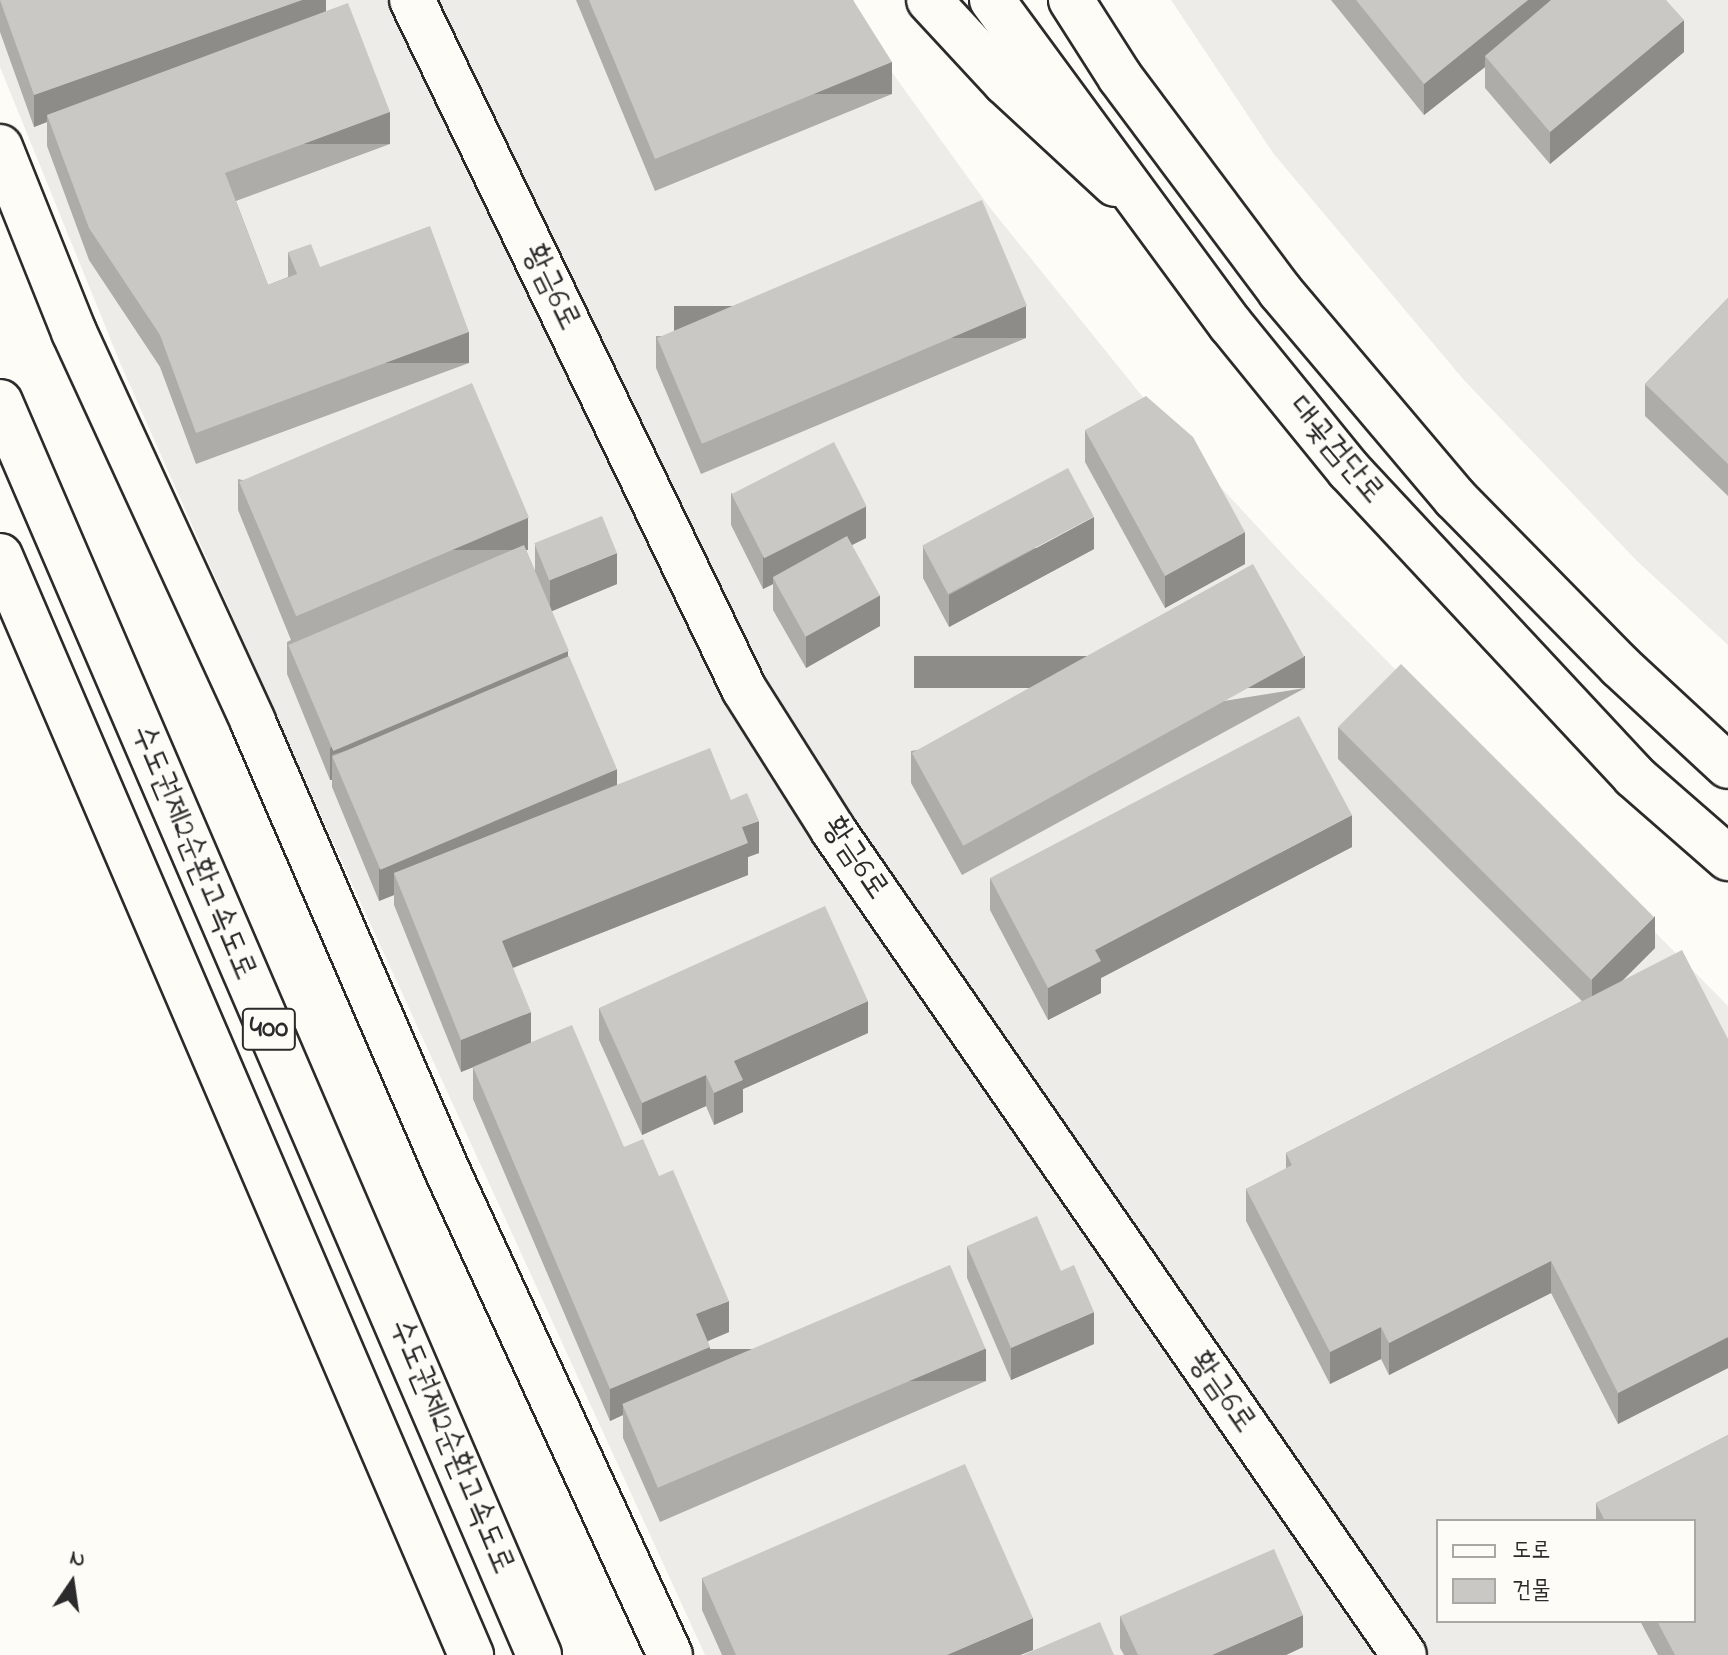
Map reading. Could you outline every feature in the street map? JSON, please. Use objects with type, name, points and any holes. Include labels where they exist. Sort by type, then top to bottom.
[{"type":"main road","points":[[929,0],[1016,93],[1153,219]]},
{"type":"main road","name":"대곶검단로","points":[[992,0],[1231,325],[1359,481],[1634,776],[1728,858]]},
{"type":"main road","name":"대곶검단로","points":[[1071,0],[1120,77],[1280,291],[1435,475],[1620,666],[1728,766]]},
{"type":"main road","name":"황금6로","points":[[427,4],[744,689],[833,830],[1404,1655]]},
{"type":"main road","points":[[0,147],[74,332],[253,722],[511,1311],[670,1655]]},
{"type":"main road","name":"수도권제2순환고속도로","points":[[0,402],[539,1655]]},
{"type":"main road","name":"수도권제2순환고속도로","points":[[0,556],[471,1655]]},
{"type":"shaded area","points":[[0,0],[847,0],[891,71],[987,204],[1180,443],[1301,574],[1728,1006],[1728,1655],[705,1655],[332,840],[121,365],[0,67]]},
{"type":"shaded area","points":[[1171,0],[1728,0],[1728,645],[1637,561],[1463,379],[1273,153]]},
{"type":"building","points":[[0,0],[302,0],[34,95]]},
{"type":"building","points":[[589,0],[853,0],[892,62],[655,159]]},
{"type":"building","points":[[1356,0],[1528,0],[1424,84]]},
{"type":"building","points":[[1551,0],[1666,0],[1684,20],[1550,132],[1485,56]]},
{"type":"building","points":[[348,3],[390,112],[225,173],[268,285],[297,274],[288,252],[311,244],[320,267],[430,226],[469,332],[196,433],[160,335],[89,228],[47,115]]},
{"type":"building","points":[[982,200],[1027,306],[702,444],[657,338]]},
{"type":"building","points":[[1728,298],[1728,464],[1645,384]]},
{"type":"building","points":[[472,383],[529,517],[296,616],[239,482]]},
{"type":"building","points":[[1146,396],[1193,437],[1245,532],[1165,576],[1085,430]]},
{"type":"building","points":[[834,442],[867,506],[764,558],[732,494]]},
{"type":"building","points":[[1068,468],[1094,517],[948,594],[922,545]]},
{"type":"building","points":[[602,516],[617,553],[549,580],[534,543]]},
{"type":"building","points":[[847,536],[880,595],[806,637],[773,577]]},
{"type":"building","points":[[524,545],[569,651],[333,751],[288,645]]},
{"type":"building","points":[[1253,564],[1304,657],[963,846],[912,753]]},
{"type":"building","points":[[569,656],[617,769],[380,870],[332,756]]},
{"type":"building","points":[[1401,664],[1654,917],[1591,980],[1338,727]]},
{"type":"building","points":[[1299,716],[1352,815],[1095,950],[1101,961],[1048,988],[990,878]]},
{"type":"building","points":[[710,748],[731,800],[747,793],[759,821],[742,827],[748,843],[502,941],[531,1012],[461,1040],[394,873]]},
{"type":"building","points":[[825,906],[868,1001],[734,1061],[743,1080],[714,1093],[706,1075],[642,1103],[599,1008]]},
{"type":"building","points":[[1682,950],[1728,1039],[1728,1337],[1618,1393],[1551,1261],[1389,1343],[1381,1327],[1330,1352],[1246,1189],[1292,1165],[1286,1153]]},
{"type":"building","points":[[572,1025],[624,1147],[643,1139],[659,1176],[673,1170],[729,1301],[696,1314],[710,1347],[610,1389],[473,1067]]},
{"type":"building","points":[[1037,1216],[1061,1271],[1074,1265],[1094,1312],[1011,1348],[967,1246]]},
{"type":"building","points":[[950,1265],[986,1349],[658,1488],[622,1404]]},
{"type":"building","points":[[1728,1435],[1728,1655],[1675,1655],[1658,1623],[1696,1623],[1696,1519],[1604,1519],[1596,1503]]},
{"type":"building","points":[[965,1464],[1033,1618],[947,1655],[736,1655],[702,1578]]},
{"type":"building","points":[[1274,1549],[1303,1615],[1212,1655],[1138,1655],[1120,1616]]},
{"type":"building","points":[[1100,1622],[1114,1655],[1023,1655]]}]
